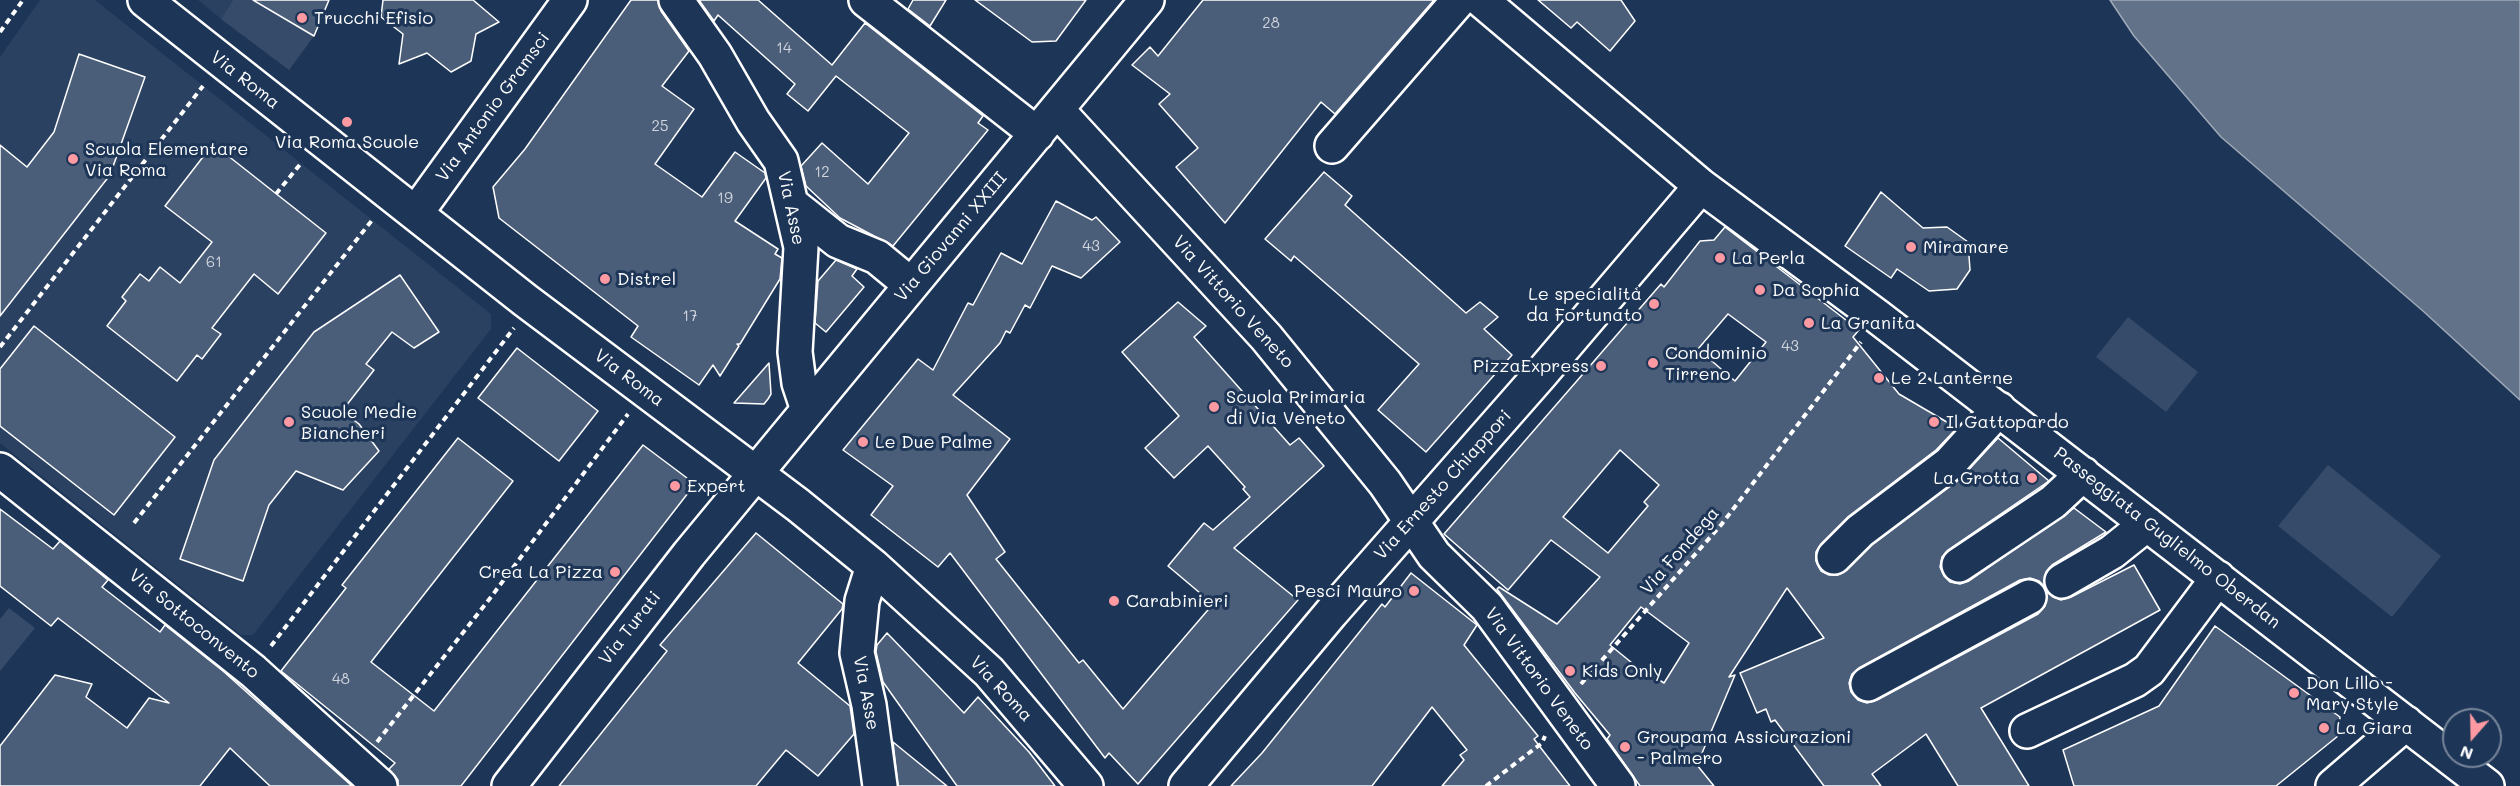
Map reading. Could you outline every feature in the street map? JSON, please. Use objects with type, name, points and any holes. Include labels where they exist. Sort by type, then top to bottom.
[{"type":"street","name":"Via Roma","points":[[145,0],[532,305],[873,566],[989,672],[1086,786]]},
{"type":"street","name":"Via Antonio Gramsci","points":[[404,204],[570,0]]},
{"type":"street","name":"Via Asse","points":[[676,0],[715,55],[753,121],[781,161],[794,206],[801,247],[795,352],[799,383],[808,410]]},
{"type":"street","name":"Via Vittorio Veneto","points":[[866,0],[1048,123],[1266,337],[1385,483],[1434,555],[1487,607],[1618,786]]},
{"type":"street","name":"Via Giovanni XXIII","points":[[755,474],[1048,123],[1147,0]]},
{"type":"street","points":[[1332,146],[1459,0]]},
{"type":"street","name":"Passeggiata Guglielmo Oberdan","points":[[1481,0],[1701,186],[1999,409],[2487,786]]},
{"type":"street","name":"Via Ernesto Chiappori","points":[[1186,786],[1701,186]]},
{"type":"street","points":[[794,206],[838,241],[877,257],[911,285]]},
{"type":"street","points":[[1834,557],[1860,531],[1949,464],[1999,409]]},
{"type":"street","name":"Via Sottoconvento","points":[[0,470],[253,671],[369,776]]},
{"type":"street","name":"Via Turati","points":[[509,786],[625,634],[755,474]]},
{"type":"street","points":[[1959,565],[2053,502],[2083,474]]},
{"type":"street","points":[[2061,581],[2112,552],[2147,524]]},
{"type":"street","name":"Via Asse","points":[[873,566],[862,601],[857,654],[872,724],[880,786]]},
{"type":"street","points":[[2027,732],[2134,680],[2149,670],[2218,578]]},
{"type":"street","points":[[1868,684],[2029,597]]},
{"type":"street","points":[[2333,786],[2406,723]]},
{"type":"path","points":[[0,33],[23,0]]},
{"type":"path","points":[[0,347],[221,61]]},
{"type":"path","points":[[276,194],[320,138]]},
{"type":"path","points":[[134,523],[404,204]]},
{"type":"path","points":[[253,671],[532,305]]},
{"type":"path","name":"Via Fondega","points":[[1486,786],[1542,743],[1559,707],[1609,655],[1721,525],[1849,360],[1878,317]]},
{"type":"path","points":[[369,776],[491,597],[645,390]]},
{"type":"shaded area","points":[[40,0],[95,0],[491,314],[491,329],[253,635],[241,635],[0,443],[0,57]]},
{"type":"shaded area","points":[[198,0],[233,0],[221,19]]},
{"type":"shaded area","points":[[233,0],[253,0],[314,36],[289,70],[221,19]]},
{"type":"shaded area","points":[[2110,0],[2520,0],[2520,400],[2423,311],[2221,137],[2134,36]]},
{"type":"shaded area","points":[[2128,317],[2198,372],[2166,412],[2096,357]]},
{"type":"shaded area","points":[[2328,465],[2441,556],[2392,617],[2278,526]]},
{"type":"shaded area","points":[[9,608],[35,628],[0,671],[0,619]]},
{"type":"building","name":"Trucchi Efisio","points":[[253,0],[329,0],[314,36]]},
{"type":"building","points":[[383,0],[473,0],[499,22],[476,34],[471,61],[451,72],[427,53],[399,64],[403,34],[381,17]]},
{"type":"building","points":[[631,0],[658,0],[661,11],[689,51],[662,86],[694,109],[655,164],[702,197],[735,152],[765,173],[766,178],[735,221],[778,249],[775,254],[782,258],[780,279],[740,344],[737,344],[739,346],[720,376],[713,365],[699,385],[631,337],[638,326],[499,218],[493,187],[525,149]]},
{"type":"building","points":[[699,0],[758,0],[832,65],[865,23],[983,116],[978,123],[988,130],[893,246],[840,218],[806,186],[801,166],[822,143],[868,184],[909,133],[836,76],[808,111],[787,94],[795,84],[718,15],[714,21]]},
{"type":"building","points":[[913,0],[946,0],[930,26],[908,9]]},
{"type":"building","points":[[975,0],[1086,0],[1056,41],[1032,42]]},
{"type":"building","points":[[1203,0],[1434,0],[1335,114],[1321,102],[1225,223],[1176,167],[1198,148],[1159,104],[1170,94],[1132,65],[1150,47],[1158,56]]},
{"type":"building","points":[[1538,0],[1621,0],[1635,21],[1610,51],[1577,22],[1571,28]]},
{"type":"building","points":[[79,54],[145,77],[110,175],[0,316],[0,145],[27,167],[54,132]]},
{"type":"building","points":[[213,144],[326,233],[278,294],[254,274],[212,328],[221,334],[202,359],[197,355],[177,381],[107,326],[126,301],[122,297],[140,274],[149,281],[160,267],[180,283],[212,242],[165,206]]},
{"type":"building","points":[[1324,172],[1352,196],[1345,205],[1466,313],[1480,302],[1498,317],[1484,329],[1512,355],[1426,452],[1378,410],[1419,364],[1294,256],[1291,261],[1265,239]]},
{"type":"building","points":[[1881,192],[1923,228],[1947,227],[1968,242],[1970,270],[1957,289],[1929,291],[1897,269],[1891,278],[1845,246]]},
{"type":"building","points":[[1056,201],[1092,220],[1096,217],[1120,242],[1081,278],[1052,266],[1030,308],[1025,305],[1010,333],[1006,331],[1000,343],[953,395],[1010,439],[967,495],[1005,552],[996,559],[1079,663],[1083,660],[1123,709],[1213,604],[1168,566],[1204,523],[1213,530],[1250,497],[1243,489],[1245,487],[1208,446],[1174,478],[1145,448],[1179,416],[1122,352],[1178,302],[1206,326],[1194,337],[1290,445],[1299,438],[1324,466],[1234,548],[1298,600],[1138,784],[1109,753],[1105,758],[950,553],[938,567],[871,515],[893,486],[843,450],[918,359],[933,370],[968,303],[973,305],[1001,253],[1022,264]]},
{"type":"building","points":[[1725,227],[1859,330],[1853,337],[1899,394],[1957,428],[1936,450],[1849,516],[1821,544],[1816,552],[1816,561],[1821,571],[1829,575],[1838,575],[1847,570],[1872,545],[1960,479],[1998,438],[2049,481],[1948,550],[1942,557],[1940,567],[1950,582],[1960,584],[1969,581],[2074,508],[2106,532],[2052,565],[2046,572],[2045,587],[2039,581],[2030,578],[2020,580],[1859,668],[1852,674],[1849,683],[1851,692],[1858,700],[1867,703],[1877,700],[2038,614],[2045,606],[2046,591],[2061,600],[2134,565],[2160,610],[1981,708],[2029,786],[1958,786],[1926,734],[1872,774],[1881,786],[1824,786],[1775,720],[1771,722],[1766,709],[1757,713],[1740,673],[1824,638],[1787,588],[1729,677],[1735,675],[1697,765],[1714,786],[1640,786],[1607,739],[1610,735],[1575,693],[1497,589],[1499,587],[1557,624],[1600,577],[1551,540],[1508,590],[1444,534],[1661,284],[1664,287],[1700,241],[1714,240]],"holes":[[[1728,314],[1766,342],[1735,381],[1698,349]],[[1620,450],[1659,485],[1644,502],[1648,506],[1608,553],[1563,517]],[[1641,607],[1689,643],[1664,683],[1650,674],[1648,676],[1610,645]]]},
{"type":"building","points":[[836,260],[857,269],[852,276],[864,287],[826,332],[815,323],[818,281]]},
{"type":"building","points":[[400,275],[439,332],[414,348],[392,332],[366,364],[374,370],[342,411],[359,424],[379,451],[343,490],[296,471],[269,505],[243,581],[180,559],[214,460],[314,332]]},
{"type":"building","points":[[34,326],[175,437],[114,515],[0,426],[0,369]]},
{"type":"building","points":[[517,348],[598,411],[559,461],[478,398]]},
{"type":"building","points":[[769,363],[771,394],[764,404],[734,403]]},
{"type":"building","points":[[458,438],[513,481],[371,662],[434,711],[643,445],[695,484],[461,786],[398,786],[398,780],[389,769],[395,763],[281,671],[346,588],[342,585]]},
{"type":"building","points":[[0,509],[53,549],[60,541],[108,580],[102,587],[160,632],[165,625],[223,671],[352,786],[270,786],[230,748],[200,786],[0,786],[0,746],[55,675],[92,684],[86,697],[127,728],[149,698],[169,703],[58,618],[51,626],[0,586]]},
{"type":"building","points":[[756,533],[843,604],[842,609],[798,663],[850,706],[854,734],[818,776],[786,750],[756,786],[559,786],[667,651],[660,645]]},
{"type":"building","points":[[1411,573],[1477,625],[1464,645],[1538,736],[1534,739],[1570,786],[1442,786],[1464,760],[1460,755],[1467,750],[1432,707],[1372,786],[1231,786],[1262,753],[1382,604],[1385,607]]},
{"type":"building","points":[[2215,626],[2340,717],[2338,736],[2276,786],[2074,786],[2063,750],[2159,706]]},
{"type":"building","points":[[887,633],[964,713],[978,697],[1029,752],[1055,786],[957,786],[883,682],[876,652],[877,645]]},
{"type":"building","points":[[893,742],[947,786],[898,786]]},
{"type":"place","name":"Trucchi Efisio","points":[[302,18]]},
{"type":"place","name":"Via Roma Scuole","points":[[347,122]]},
{"type":"place","name":"Scuola Elementare Via Roma","points":[[73,159]]},
{"type":"place","name":"Miramare","points":[[1911,247]]},
{"type":"place","name":"La Perla","points":[[1720,258]]},
{"type":"place","name":"Distrel","points":[[605,279]]},
{"type":"place","name":"Da Sophia","points":[[1760,290]]},
{"type":"place","name":"Le specialità da Fortunato","points":[[1654,304]]},
{"type":"place","name":"La Granita","points":[[1809,323]]},
{"type":"place","name":"Condominio Tirreno","points":[[1653,363]]},
{"type":"place","name":"PizzaExpress","points":[[1601,366]]},
{"type":"place","name":"Le 2 Lanterne","points":[[1879,378]]},
{"type":"place","name":"Scuola Primaria di Via Veneto","points":[[1214,407]]},
{"type":"place","name":"Scuole Medie Biancheri","points":[[289,422]]},
{"type":"place","name":"Il Gattopardo","points":[[1934,422]]},
{"type":"place","name":"Le Due Palme","points":[[863,442]]},
{"type":"place","name":"La Grotta","points":[[2032,478]]},
{"type":"place","name":"Expert","points":[[675,486]]},
{"type":"place","name":"Crea La Pizza","points":[[615,572]]},
{"type":"place","name":"Pesci Mauro","points":[[1414,591]]},
{"type":"place","name":"Carabinieri","points":[[1114,601]]},
{"type":"place","name":"Kids Only","points":[[1570,671]]},
{"type":"place","name":"Don Lillo - Mary Style","points":[[2294,693]]},
{"type":"place","name":"La Giara","points":[[2324,728]]},
{"type":"place","name":"Groupama Assicurazioni - Palmero","points":[[1625,747]]}]
